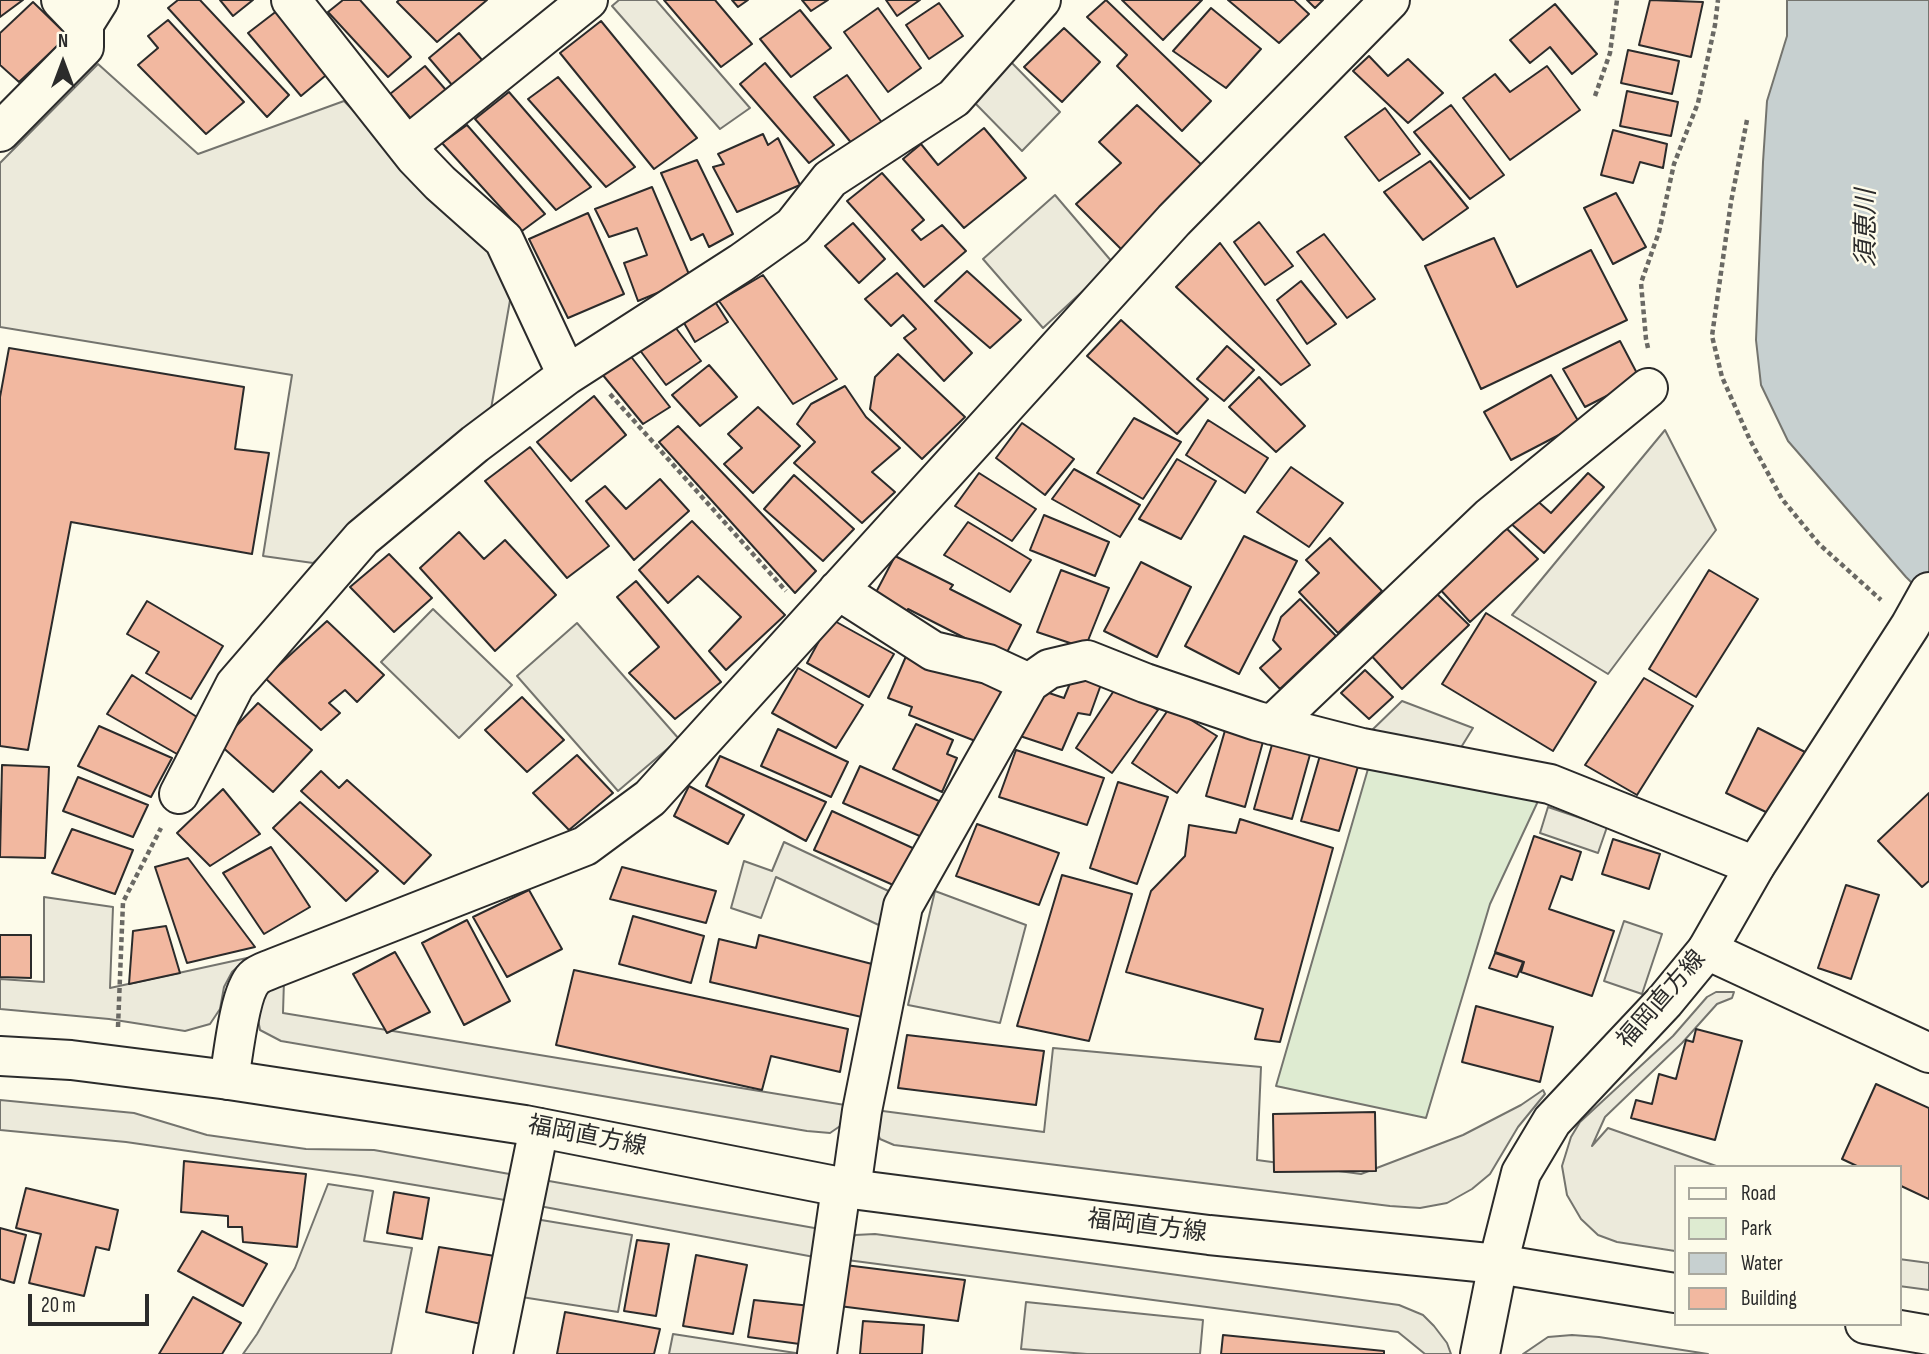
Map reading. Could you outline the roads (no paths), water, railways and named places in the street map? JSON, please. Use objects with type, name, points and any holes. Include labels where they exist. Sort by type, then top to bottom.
[{"type":"street","points":[[290,0],[407,146],[440,183],[504,240],[567,375]]},
{"type":"street","points":[[407,146],[588,0]]},
{"type":"street","points":[[179,794],[235,685],[362,538],[475,444],[567,375],[741,263],[793,226],[830,179],[954,97],[1041,0]]},
{"type":"street","points":[[229,1080],[243,1001],[254,978],[585,846],[650,798],[1174,220],[1390,0]]},
{"type":"street","points":[[0,132],[85,47],[81,8]]},
{"type":"street","points":[[1272,725],[1490,517],[1648,388]]},
{"type":"street","points":[[838,590],[933,651],[988,664],[1029,682]]},
{"type":"street","name":"福岡直方線","points":[[0,1056],[71,1060],[229,1080],[539,1128],[846,1188],[1209,1235],[1498,1264],[1521,1173],[1552,1121],[1665,1001],[1707,950],[1755,866],[1910,626],[1929,592]]},
{"type":"street","points":[[817,1354],[846,1188],[903,906],[1029,682],[1049,669],[1087,660],[1272,725],[1362,748],[1550,785],[1755,866]]},
{"type":"street","points":[[1707,950],[1929,1052]]},
{"type":"street","points":[[493,1354],[539,1128]]},
{"type":"street","points":[[1480,1354],[1498,1264],[1674,1293]]},
{"type":"street","points":[[1877,1326],[1929,1335]]},
{"type":"water","name":"須恵川","points":[[1787,0],[1929,0],[1929,600],[1788,441],[1761,385],[1756,340],[1767,101],[1787,36]]}]
